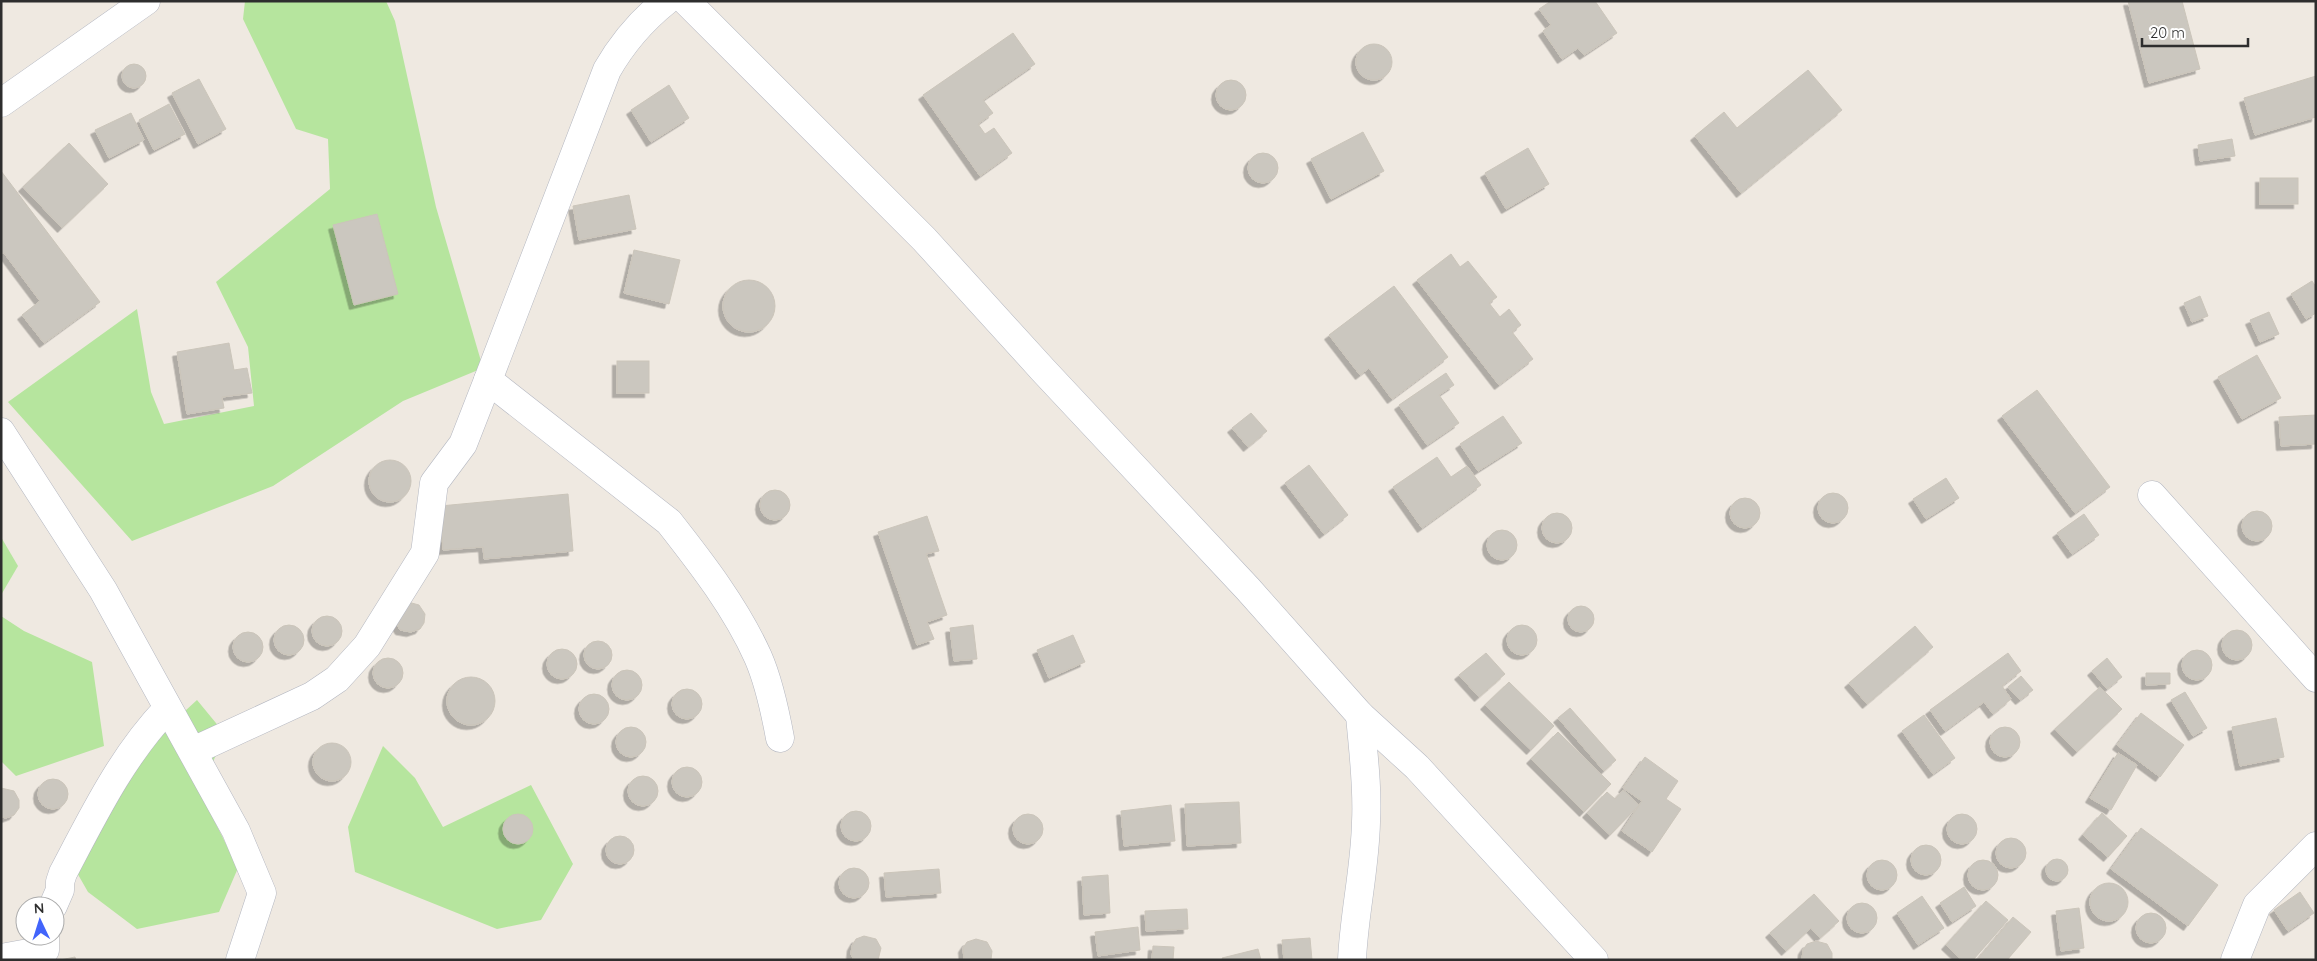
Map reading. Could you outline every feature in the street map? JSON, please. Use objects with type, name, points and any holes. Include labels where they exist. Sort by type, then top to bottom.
[{"type":"street","points":[[1,104],[146,1]]},
{"type":"street","points":[[193,751],[312,696],[337,679],[368,646],[425,553],[434,483],[464,444],[608,70],[621,46],[646,17],[666,1]]},
{"type":"street","points":[[686,1],[924,239],[1043,370],[1248,589],[1360,715],[1417,767],[1594,960]]},
{"type":"street","points":[[488,380],[669,522],[692,552],[746,632],[759,658],[775,712],[780,738]]},
{"type":"street","points":[[1,432],[104,590],[167,709],[193,751],[236,831],[262,893],[240,960]]},
{"type":"street","points":[[2152,495],[2316,678]]},
{"type":"street","points":[[57,896],[63,874],[100,801],[147,730],[167,709]]},
{"type":"street","points":[[1352,960],[1363,872],[1366,821],[1366,777],[1360,715]]},
{"type":"street","points":[[2235,960],[2257,905],[2316,846]]},
{"type":"street","points":[[1,958],[45,950],[45,946]]},
{"type":"green space","points":[[245,1],[386,1],[395,21],[436,207],[483,368],[403,401],[273,486],[132,541],[8,402],[137,309],[151,392],[164,424],[254,406],[248,347],[216,282],[330,189],[328,139],[296,129],[243,19]]},
{"type":"green space","points":[[1,537],[18,566],[1,595]]},
{"type":"green space","points":[[1,616],[24,631],[92,662],[104,746],[16,776],[1,761]]},
{"type":"green space","points":[[197,700],[225,734],[200,792],[238,868],[219,912],[137,929],[88,892],[68,857],[136,756]]},
{"type":"green space","points":[[383,746],[415,778],[443,827],[531,785],[573,864],[541,920],[497,929],[355,872],[348,827]]},
{"type":"building","points":[[1551,1],[1595,1],[1617,33],[1584,55],[1578,48],[1562,59],[1543,31],[1551,25],[1539,9]]},
{"type":"building","points":[[2128,1],[2182,1],[2200,69],[2149,83]]},
{"type":"building","points":[[1013,33],[1035,64],[983,100],[993,113],[978,124],[985,134],[994,128],[1012,153],[980,176],[923,95]]},
{"type":"building","points":[[1374,44],[1386,50],[1392,62],[1386,74],[1374,80],[1362,74],[1356,62],[1362,50]]},
{"type":"building","points":[[134,64],[139,65],[145,71],[145,81],[139,87],[134,88],[129,87],[123,81],[122,76],[123,71],[129,65]]},
{"type":"building","points":[[1808,70],[1842,110],[1741,193],[1695,136],[1724,112],[1737,128]]},
{"type":"building","points":[[2316,76],[2316,117],[2255,135],[2244,98]]},
{"type":"building","points":[[199,79],[226,129],[198,144],[172,93]]},
{"type":"building","points":[[1231,80],[1242,84],[1246,95],[1242,106],[1231,110],[1220,106],[1216,95],[1220,84]]},
{"type":"building","points":[[669,85],[689,118],[651,142],[631,110]]},
{"type":"building","points":[[169,104],[185,134],[154,150],[139,120]]},
{"type":"building","points":[[131,113],[144,140],[109,158],[95,130]]},
{"type":"building","points":[[1363,132],[1384,171],[1331,199],[1311,159]]},
{"type":"building","points":[[2232,139],[2235,156],[2200,161],[2198,145]]},
{"type":"building","points":[[69,143],[108,184],[62,228],[23,187]]},
{"type":"building","points":[[1528,148],[1549,184],[1506,209],[1485,173]]},
{"type":"building","points":[[1263,153],[1274,157],[1278,168],[1274,179],[1263,183],[1252,179],[1248,168],[1252,157]]},
{"type":"building","points":[[1,171],[100,302],[44,343],[22,315],[40,301],[4,253],[1,254]]},
{"type":"building","points":[[2260,178],[2298,178],[2298,204],[2260,204]]},
{"type":"building","points":[[629,195],[636,229],[579,240],[573,206]]},
{"type":"building","points":[[377,214],[398,294],[354,305],[333,225]]},
{"type":"building","points":[[634,250],[680,260],[669,304],[624,293]]},
{"type":"building","points":[[1451,254],[1460,267],[1468,261],[1497,297],[1489,303],[1500,317],[1509,309],[1521,325],[1512,332],[1533,359],[1499,385],[1417,280]]},
{"type":"building","points":[[744,280],[754,280],[768,287],[775,301],[775,311],[768,325],[754,332],[744,332],[734,328],[727,321],[723,311],[723,301],[727,291],[734,284]]},
{"type":"building","points":[[2312,281],[2316,287],[2316,313],[2306,319],[2291,294]]},
{"type":"building","points":[[1394,286],[1448,357],[1392,399],[1369,368],[1360,375],[1329,335]]},
{"type":"building","points":[[2200,296],[2208,316],[2192,322],[2184,303]]},
{"type":"building","points":[[2269,312],[2279,334],[2260,342],[2250,320]]},
{"type":"building","points":[[229,343],[234,370],[247,368],[252,393],[222,397],[224,408],[187,414],[177,352]]},
{"type":"building","points":[[2257,355],[2281,398],[2242,419],[2218,377]]},
{"type":"building","points":[[617,361],[649,361],[649,393],[617,393]]},
{"type":"building","points":[[1446,373],[1454,385],[1439,395],[1459,423],[1427,445],[1399,405]]},
{"type":"building","points":[[2037,390],[2110,487],[2075,513],[2002,416]]},
{"type":"building","points":[[1251,413],[1267,431],[1248,447],[1232,428]]},
{"type":"building","points":[[2316,415],[2316,444],[2281,446],[2279,417]]},
{"type":"building","points":[[1503,416],[1522,443],[1478,471],[1460,444]]},
{"type":"building","points":[[1437,457],[1451,477],[1467,466],[1481,485],[1422,528],[1393,487]]},
{"type":"building","points":[[390,460],[405,466],[411,481],[405,496],[390,502],[375,496],[369,481],[375,466]]},
{"type":"building","points":[[1309,465],[1348,515],[1324,534],[1285,483]]},
{"type":"building","points":[[1946,478],[1959,498],[1926,519],[1913,499]]},
{"type":"building","points":[[775,490],[781,491],[789,499],[789,511],[781,519],[775,520],[769,519],[761,511],[760,505],[761,499],[769,491]]},
{"type":"building","points":[[1833,493],[1844,497],[1848,508],[1844,519],[1833,523],[1822,519],[1818,508],[1822,497]]},
{"type":"building","points":[[568,494],[573,551],[484,559],[483,547],[443,550],[440,506]]},
{"type":"building","points":[[1745,498],[1756,502],[1760,513],[1756,524],[1745,528],[1734,524],[1730,513],[1734,502]]},
{"type":"building","points":[[2257,511],[2268,515],[2272,526],[2268,537],[2257,541],[2246,537],[2242,526],[2246,515]]},
{"type":"building","points":[[1557,513],[1568,517],[1572,528],[1568,539],[1557,543],[1546,539],[1542,528],[1546,517]]},
{"type":"building","points":[[2084,514],[2099,535],[2072,554],[2057,533]]},
{"type":"building","points":[[927,516],[939,551],[926,554],[947,615],[927,622],[934,639],[917,645],[878,532]]},
{"type":"building","points":[[1502,530],[1508,531],[1516,539],[1516,551],[1508,559],[1502,560],[1496,559],[1488,551],[1487,545],[1488,539],[1496,531]]},
{"type":"building","points":[[408,602],[419,605],[425,614],[424,623],[420,629],[411,632],[400,630],[394,620]]},
{"type":"building","points":[[1581,606],[1590,610],[1594,619],[1590,628],[1581,632],[1572,628],[1568,619],[1572,610]]},
{"type":"building","points":[[327,616],[338,620],[342,631],[338,642],[327,646],[316,642],[312,631],[316,620]]},
{"type":"building","points":[[289,625],[295,626],[303,634],[303,646],[295,654],[289,655],[283,654],[275,646],[274,640],[275,634],[283,626]]},
{"type":"building","points":[[973,625],[977,659],[954,661],[950,628]]},
{"type":"building","points":[[1522,625],[1533,629],[1537,640],[1533,651],[1522,655],[1511,651],[1507,640],[1511,629]]},
{"type":"building","points":[[1915,626],[1933,647],[1867,704],[1849,683]]},
{"type":"building","points":[[2237,630],[2248,634],[2252,645],[2248,656],[2237,660],[2226,656],[2222,645],[2226,634]]},
{"type":"building","points":[[248,632],[259,636],[263,647],[259,658],[248,662],[237,658],[233,647],[237,636]]},
{"type":"building","points":[[1073,635],[1085,662],[1049,678],[1037,650]]},
{"type":"building","points":[[598,641],[608,645],[612,655],[608,665],[598,669],[588,665],[584,655],[588,645]]},
{"type":"building","points":[[562,649],[573,653],[577,664],[573,675],[562,679],[551,675],[547,664],[551,653]]},
{"type":"building","points":[[2197,650],[2208,654],[2212,665],[2208,676],[2197,680],[2186,676],[2182,665],[2186,654]]},
{"type":"building","points":[[1486,653],[1505,674],[1479,697],[1459,675]]},
{"type":"building","points":[[2008,653],[2021,671],[2002,686],[2011,699],[1993,714],[1984,702],[1945,731],[1930,710]]},
{"type":"building","points":[[388,658],[399,662],[403,673],[399,684],[388,688],[377,684],[373,673],[377,662]]},
{"type":"building","points":[[2107,658],[2122,677],[2107,689],[2092,671]]},
{"type":"building","points":[[627,670],[638,674],[642,685],[638,696],[627,700],[616,696],[612,685],[616,674]]},
{"type":"building","points":[[2146,673],[2170,673],[2170,684],[2146,685]]},
{"type":"building","points":[[2021,676],[2033,690],[2020,700],[2008,687]]},
{"type":"building","points":[[466,677],[476,677],[488,684],[495,696],[495,706],[488,718],[476,725],[466,725],[458,721],[451,714],[447,706],[447,696],[451,688],[458,681]]},
{"type":"building","points":[[1509,682],[1554,726],[1531,750],[1485,705]]},
{"type":"building","points":[[2100,687],[2122,709],[2077,752],[2055,729]]},
{"type":"building","points":[[687,689],[698,693],[702,704],[698,715],[687,719],[676,715],[672,704],[676,693]]},
{"type":"building","points":[[2185,692],[2207,728],[2193,736],[2171,700]]},
{"type":"building","points":[[594,694],[605,698],[609,709],[605,720],[594,724],[583,720],[579,709],[583,698]]},
{"type":"building","points":[[1570,708],[1616,760],[1604,771],[1558,718]]},
{"type":"building","points":[[2141,713],[2184,745],[2160,777],[2117,745]]},
{"type":"building","points":[[1924,715],[1955,758],[1933,774],[1902,731]]},
{"type":"building","points":[[2276,718],[2284,757],[2240,766],[2232,727]]},
{"type":"building","points":[[631,727],[642,731],[646,742],[642,753],[631,757],[620,753],[616,742],[620,731]]},
{"type":"building","points":[[2005,727],[2016,731],[2020,742],[2016,753],[2005,757],[1994,753],[1990,742],[1994,731]]},
{"type":"building","points":[[1558,732],[1611,784],[1584,812],[1531,759]]},
{"type":"building","points":[[332,743],[346,748],[351,762],[346,776],[332,781],[318,776],[313,762],[318,748]]},
{"type":"building","points":[[2118,753],[2137,765],[2111,810],[2090,798]]},
{"type":"building","points":[[1645,757],[1678,781],[1666,799],[1681,809],[1652,852],[1622,831],[1642,801],[1623,788]]},
{"type":"building","points":[[687,767],[698,771],[702,782],[698,793],[687,797],[676,793],[672,782],[676,771]]},
{"type":"building","points":[[643,776],[654,780],[658,791],[654,802],[643,806],[632,802],[628,791],[632,780]]},
{"type":"building","points":[[53,779],[64,783],[68,794],[64,805],[53,809],[42,805],[38,794],[42,783]]},
{"type":"building","points":[[1,788],[14,791],[19,800],[19,808],[14,815],[6,818],[1,817]]},
{"type":"building","points":[[1623,790],[1639,805],[1610,835],[1587,813],[1607,792],[1615,799]]},
{"type":"building","points":[[1239,802],[1241,843],[1187,846],[1185,804]]},
{"type":"building","points":[[1171,805],[1175,841],[1124,846],[1121,811]]},
{"type":"building","points":[[856,811],[867,815],[871,826],[867,837],[856,841],[845,837],[841,826],[845,815]]},
{"type":"building","points":[[2102,813],[2127,836],[2108,857],[2083,835]]},
{"type":"building","points":[[518,814],[529,818],[533,829],[529,840],[518,844],[507,840],[503,829],[507,818]]},
{"type":"building","points":[[1028,814],[1039,818],[1043,829],[1039,840],[1028,844],[1017,840],[1013,829],[1017,818]]},
{"type":"building","points":[[1962,814],[1973,818],[1977,829],[1973,840],[1962,844],[1951,840],[1947,829],[1951,818]]},
{"type":"building","points":[[2141,828],[2218,885],[2188,926],[2111,869]]},
{"type":"building","points":[[620,836],[630,840],[634,850],[630,860],[620,864],[610,860],[606,850],[610,840]]},
{"type":"building","points":[[2011,838],[2022,842],[2026,853],[2022,864],[2011,868],[2000,864],[1996,853],[2000,842]]},
{"type":"building","points":[[1926,845],[1937,849],[1941,860],[1937,871],[1926,875],[1915,871],[1911,860],[1915,849]]},
{"type":"building","points":[[2057,859],[2065,862],[2068,870],[2065,878],[2057,881],[2049,878],[2046,870],[2049,862]]},
{"type":"building","points":[[1882,860],[1893,864],[1897,875],[1893,886],[1882,890],[1871,886],[1867,875],[1871,864]]},
{"type":"building","points":[[1983,860],[1994,864],[1998,875],[1994,886],[1983,890],[1972,886],[1968,875],[1972,864]]},
{"type":"building","points":[[854,868],[865,872],[869,883],[865,894],[854,898],[843,894],[839,883],[843,872]]},
{"type":"building","points":[[939,869],[941,893],[886,897],[884,873]]},
{"type":"building","points":[[1108,875],[1110,913],[1084,915],[1082,877]]},
{"type":"building","points":[[2109,883],[2122,889],[2128,902],[2122,915],[2109,921],[2096,915],[2090,902],[2096,889]]},
{"type":"building","points":[[1964,887],[1976,906],[1952,922],[1940,903]]},
{"type":"building","points":[[2300,892],[2314,913],[2288,931],[2274,910]]},
{"type":"building","points":[[1814,894],[1839,921],[1820,938],[1811,928],[1786,951],[1770,933]]},
{"type":"building","points":[[1922,896],[1944,928],[1918,945],[1897,913]]},
{"type":"building","points":[[1986,901],[2008,920],[1973,960],[1962,960],[1946,945]]},
{"type":"building","points":[[1862,903],[1873,907],[1877,918],[1873,929],[1862,933],[1851,929],[1847,918],[1851,907]]},
{"type":"building","points":[[2079,908],[2084,948],[2061,951],[2056,911]]},
{"type":"building","points":[[1187,909],[1188,929],[1146,931],[1145,911]]},
{"type":"building","points":[[2151,913],[2162,917],[2166,928],[2162,939],[2151,943],[2140,939],[2136,928],[2140,917]]},
{"type":"building","points":[[2013,917],[2031,932],[2007,960],[1977,960]]},
{"type":"building","points":[[1138,927],[1140,950],[1098,956],[1095,932]]},
{"type":"building","points":[[864,936],[876,939],[881,948],[878,960],[854,960],[851,954],[852,946],[856,939]]},
{"type":"building","points":[[1310,938],[1312,960],[1284,960],[1282,940]]},
{"type":"building","points":[[976,939],[987,942],[992,951],[991,960],[964,960],[963,948],[967,942]]},
{"type":"building","points":[[1816,941],[1827,944],[1832,953],[1832,960],[1802,960],[1803,950],[1807,944]]},
{"type":"building","points":[[1153,946],[1174,947],[1173,960],[1152,960]]},
{"type":"building","points":[[1258,949],[1261,960],[1223,960],[1222,958]]},
{"type":"building","points":[[75,957],[76,960],[60,960]]}]
